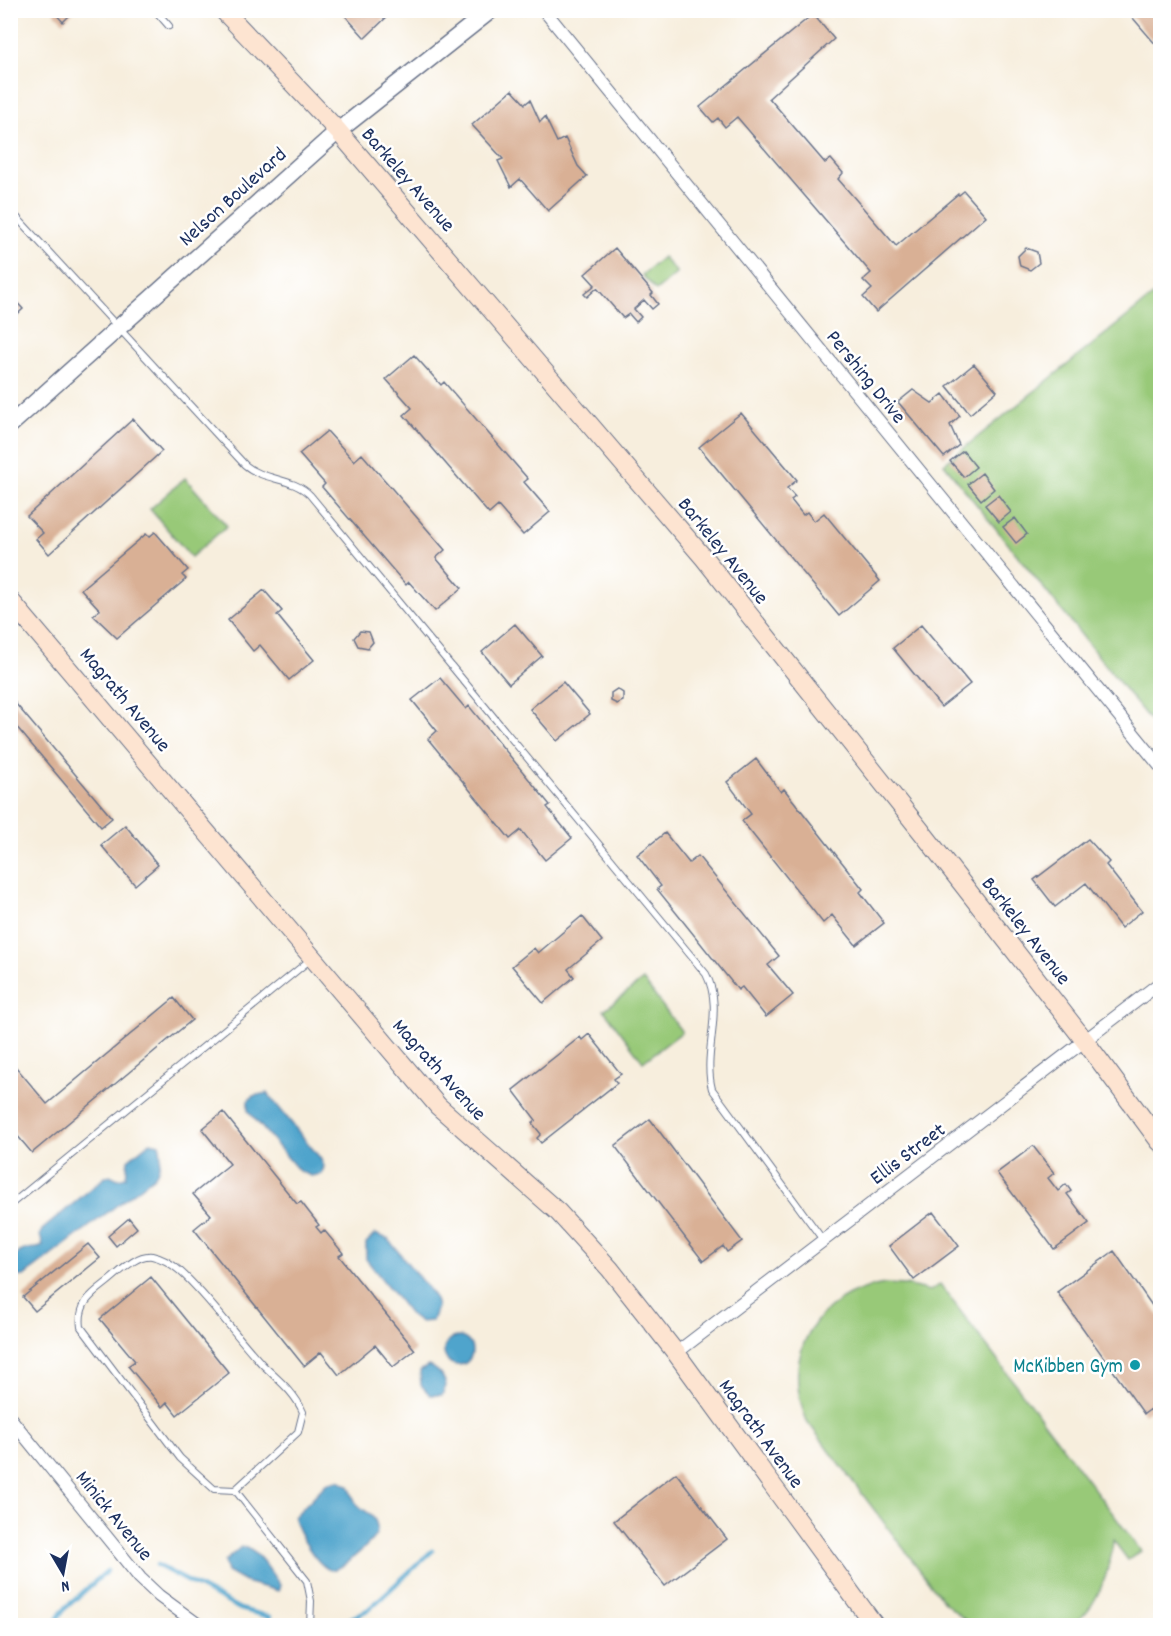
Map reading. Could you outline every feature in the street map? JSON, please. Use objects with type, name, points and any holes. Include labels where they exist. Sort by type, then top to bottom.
[{"type":"main road","name":"Barkeley Avenue","points":[[223,10],[338,131],[704,558],[1085,1041],[1161,1142]]},
{"type":"main road","name":"Magrath Avenue","points":[[10,600],[438,1106],[558,1212],[610,1269],[676,1353],[875,1626]]},
{"type":"street","name":"Nelson Boulevard","points":[[10,425],[338,131],[491,10]]},
{"type":"street","name":"Pershing Drive","points":[[543,10],[1161,766]]},
{"type":"street","name":"Ellis Street","points":[[676,1353],[1161,983]]},
{"type":"street","name":"Minick Avenue","points":[[10,1418],[140,1578],[166,1602],[200,1626]]},
{"type":"lane","points":[[155,10],[169,26]]},
{"type":"lane","points":[[10,210],[244,465],[258,474],[294,484],[310,495],[706,974],[715,1002],[710,1069],[712,1089],[824,1240]]},
{"type":"lane","points":[[10,1205],[314,957]]},
{"type":"lane","points":[[10,1192],[17,1200]]},
{"type":"lane","points":[[235,1490],[298,1432],[303,1412],[288,1388],[264,1365],[182,1273],[160,1259],[150,1256],[139,1258],[94,1292],[82,1305],[79,1315],[81,1327],[180,1458],[214,1489],[235,1490],[307,1581],[311,1601],[310,1626]]},
{"type":"green space","points":[[663,257],[677,273],[656,291],[642,275]]},
{"type":"green space","points":[[1160,290],[1160,733],[944,464]]},
{"type":"green space","points":[[185,478],[227,526],[191,557],[150,509]]},
{"type":"green space","points":[[643,980],[682,1032],[643,1062],[604,1010]]},
{"type":"green space","points":[[885,1284],[906,1285],[930,1291],[940,1284],[1141,1551],[1128,1560],[1113,1540],[1109,1564],[1100,1591],[1085,1614],[1075,1622],[1064,1626],[1043,1628],[971,1625],[944,1602],[807,1421],[799,1397],[798,1373],[801,1351],[810,1332],[823,1314],[840,1300],[861,1290]]},
{"type":"water","points":[[267,1093],[320,1158],[324,1166],[322,1174],[311,1176],[299,1171],[248,1111],[248,1101],[253,1096]]},
{"type":"water","points":[[150,1142],[159,1144],[161,1153],[154,1177],[24,1276],[11,1277],[12,1263],[19,1253],[43,1246],[40,1235],[42,1230],[104,1178],[110,1175],[118,1179],[126,1177],[128,1160]]},
{"type":"water","points":[[375,1234],[388,1239],[434,1296],[437,1307],[432,1321],[419,1322],[411,1316],[366,1259],[366,1243]]},
{"type":"water","points":[[458,1337],[468,1341],[472,1351],[468,1361],[458,1365],[448,1361],[444,1351],[448,1341]]},
{"type":"water","points":[[428,1366],[438,1371],[444,1379],[446,1386],[442,1395],[430,1395],[421,1385],[420,1371]]},
{"type":"water","points":[[339,1480],[349,1486],[356,1503],[373,1518],[377,1531],[358,1553],[344,1565],[333,1570],[322,1564],[309,1549],[294,1517],[327,1483]]},
{"type":"water","points":[[241,1547],[247,1548],[258,1556],[280,1585],[279,1591],[245,1582],[227,1572],[224,1562]]},
{"type":"building","points":[[52,10],[75,10],[63,22]]},
{"type":"building","points":[[340,10],[394,10],[365,38]]},
{"type":"building","points":[[1126,10],[1160,10],[1160,43],[1157,46]]},
{"type":"building","points":[[813,14],[834,39],[769,98],[825,163],[831,159],[843,173],[838,179],[896,246],[964,191],[986,216],[876,312],[863,297],[872,289],[863,280],[871,273],[737,117],[725,127],[718,118],[713,122],[700,107]]},
{"type":"building","points":[[512,90],[525,104],[530,100],[540,122],[545,117],[557,142],[565,138],[578,166],[587,176],[548,211],[520,179],[511,187],[498,161],[503,159],[472,125]]},
{"type":"building","points":[[615,248],[653,293],[651,295],[658,304],[652,309],[644,300],[634,309],[641,317],[636,322],[629,314],[623,318],[597,288],[587,297],[584,294],[595,285],[585,274]]},
{"type":"building","points":[[1026,248],[1037,252],[1039,263],[1030,270],[1020,266],[1018,256]]},
{"type":"building","points":[[10,295],[23,309],[10,321]]},
{"type":"building","points":[[414,355],[441,385],[444,382],[528,479],[524,482],[550,512],[523,535],[498,506],[489,514],[404,415],[412,408],[386,379]]},
{"type":"building","points":[[974,364],[997,391],[970,414],[947,386]]},
{"type":"building","points":[[913,390],[932,403],[943,394],[960,416],[950,425],[959,445],[944,457],[898,402]]},
{"type":"building","points":[[741,413],[797,480],[787,488],[795,497],[791,500],[803,515],[807,512],[814,521],[824,513],[880,581],[839,616],[699,447]]},
{"type":"building","points":[[133,419],[162,451],[49,554],[36,539],[43,533],[27,516]]},
{"type":"building","points":[[327,431],[354,461],[362,454],[445,550],[436,558],[462,588],[435,611],[409,582],[406,585],[322,487],[325,484],[299,454]]},
{"type":"building","points":[[963,451],[976,467],[964,477],[950,461]]},
{"type":"building","points":[[982,473],[994,489],[981,500],[968,484]]},
{"type":"building","points":[[998,495],[1011,512],[999,522],[985,505]]},
{"type":"building","points":[[1015,518],[1027,534],[1016,543],[1003,527]]},
{"type":"building","points":[[155,532],[188,570],[182,575],[186,579],[117,638],[93,615],[100,610],[81,589],[146,534],[149,537]]},
{"type":"building","points":[[264,590],[282,611],[277,615],[314,660],[289,680],[260,645],[253,651],[228,620]]},
{"type":"building","points":[[515,624],[542,656],[509,684],[482,652]]},
{"type":"building","points":[[921,625],[970,684],[941,707],[893,648]]},
{"type":"building","points":[[360,631],[369,632],[373,642],[368,648],[358,646],[354,638]]},
{"type":"building","points":[[440,678],[466,709],[469,706],[550,805],[547,807],[572,838],[545,860],[521,830],[510,839],[428,739],[437,731],[412,700]]},
{"type":"building","points":[[563,682],[590,714],[557,741],[530,709]]},
{"type":"building","points":[[617,689],[623,693],[623,701],[617,704],[611,701],[611,693]]},
{"type":"building","points":[[10,697],[112,818],[101,827],[10,719]]},
{"type":"building","points":[[756,759],[781,792],[784,789],[863,889],[860,892],[884,923],[856,945],[832,915],[823,923],[742,821],[751,814],[727,782]]},
{"type":"building","points":[[125,825],[158,865],[135,885],[101,845]]},
{"type":"building","points":[[665,833],[689,863],[698,856],[779,956],[768,965],[793,995],[766,1017],[742,987],[738,990],[657,889],[661,886],[637,855]]},
{"type":"building","points":[[1088,839],[1109,862],[1106,865],[1142,911],[1121,928],[1086,883],[1055,907],[1034,880]]},
{"type":"building","points":[[582,916],[602,941],[568,969],[574,977],[543,1003],[512,966],[534,948],[538,953]]},
{"type":"building","points":[[174,998],[192,1020],[32,1153],[10,1127],[10,1060],[47,1104]]},
{"type":"building","points":[[589,1034],[621,1074],[614,1079],[617,1083],[541,1143],[537,1138],[541,1134],[532,1123],[536,1120],[513,1090],[580,1037],[582,1040]]},
{"type":"building","points":[[223,1112],[297,1204],[301,1202],[319,1225],[316,1227],[321,1233],[324,1230],[343,1253],[339,1256],[415,1350],[393,1367],[375,1345],[339,1375],[321,1352],[304,1366],[194,1229],[211,1215],[193,1194],[230,1164],[202,1129]]},
{"type":"building","points":[[650,1119],[742,1241],[727,1252],[723,1246],[703,1261],[615,1146]]},
{"type":"building","points":[[1033,1146],[1054,1173],[1048,1178],[1058,1191],[1066,1184],[1071,1191],[1067,1194],[1089,1223],[1054,1249],[997,1173]]},
{"type":"building","points":[[933,1212],[959,1246],[914,1280],[889,1246]]},
{"type":"building","points":[[129,1218],[137,1228],[116,1246],[108,1236]]},
{"type":"building","points":[[88,1244],[100,1258],[35,1311],[23,1297]]},
{"type":"building","name":"McKibben Gym","points":[[1114,1251],[1160,1317],[1160,1423],[1151,1409],[1144,1414],[1057,1292]]},
{"type":"building","points":[[151,1277],[229,1373],[177,1415],[167,1402],[162,1407],[128,1366],[135,1361],[100,1319]]},
{"type":"building","points":[[676,1473],[727,1539],[665,1586],[614,1521]]},
{"type":"waterway","points":[[344,1622],[369,1609],[432,1551]]},
{"type":"waterway","points":[[157,1565],[240,1609],[270,1617]]},
{"type":"waterway","points":[[53,1626],[63,1610],[107,1571]]},
{"type":"place","name":"McKibben Gym","points":[[1135,1365]]}]
